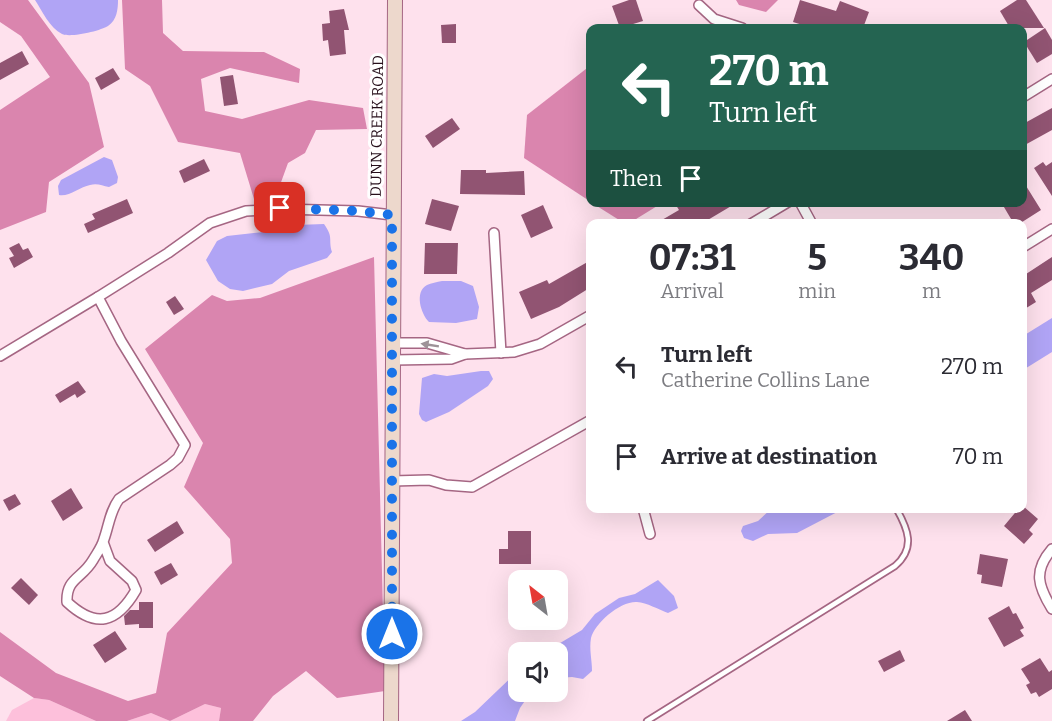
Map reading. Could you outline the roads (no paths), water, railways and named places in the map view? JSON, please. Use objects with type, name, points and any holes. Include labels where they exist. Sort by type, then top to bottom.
[{"type":"street","name":"DUNN CREEK ROAD","points":[[391,721],[392,215],[395,0]]},
{"type":"street","points":[[699,5],[714,19],[730,24]]},
{"type":"street","points":[[1027,95],[1052,80]]},
{"type":"street","points":[[759,219],[780,207]]},
{"type":"street","points":[[0,356],[168,253],[210,223],[236,213],[280,208],[358,211],[392,215]]},
{"type":"street","points":[[1027,245],[1052,229]]},
{"type":"street","points":[[494,233],[501,353]]},
{"type":"street","points":[[98,297],[121,341],[185,445],[178,458],[170,465],[119,499],[113,507],[103,542],[88,568],[66,590],[67,602],[80,615],[94,619],[111,618],[127,606],[136,590],[132,581],[110,561],[103,542]]},
{"type":"street","points":[[393,343],[427,344],[465,354],[514,352],[540,344],[586,318]]},
{"type":"street","points":[[393,360],[451,359],[465,354]]},
{"type":"street","points":[[392,481],[429,480],[446,485],[472,487],[586,424]]},
{"type":"street","points":[[644,513],[650,534]]},
{"type":"street","points":[[1052,549],[1045,558],[1040,571],[1041,588],[1052,609]]},
{"type":"lane","points":[[647,721],[902,560],[908,551],[908,539],[899,513]]}]
